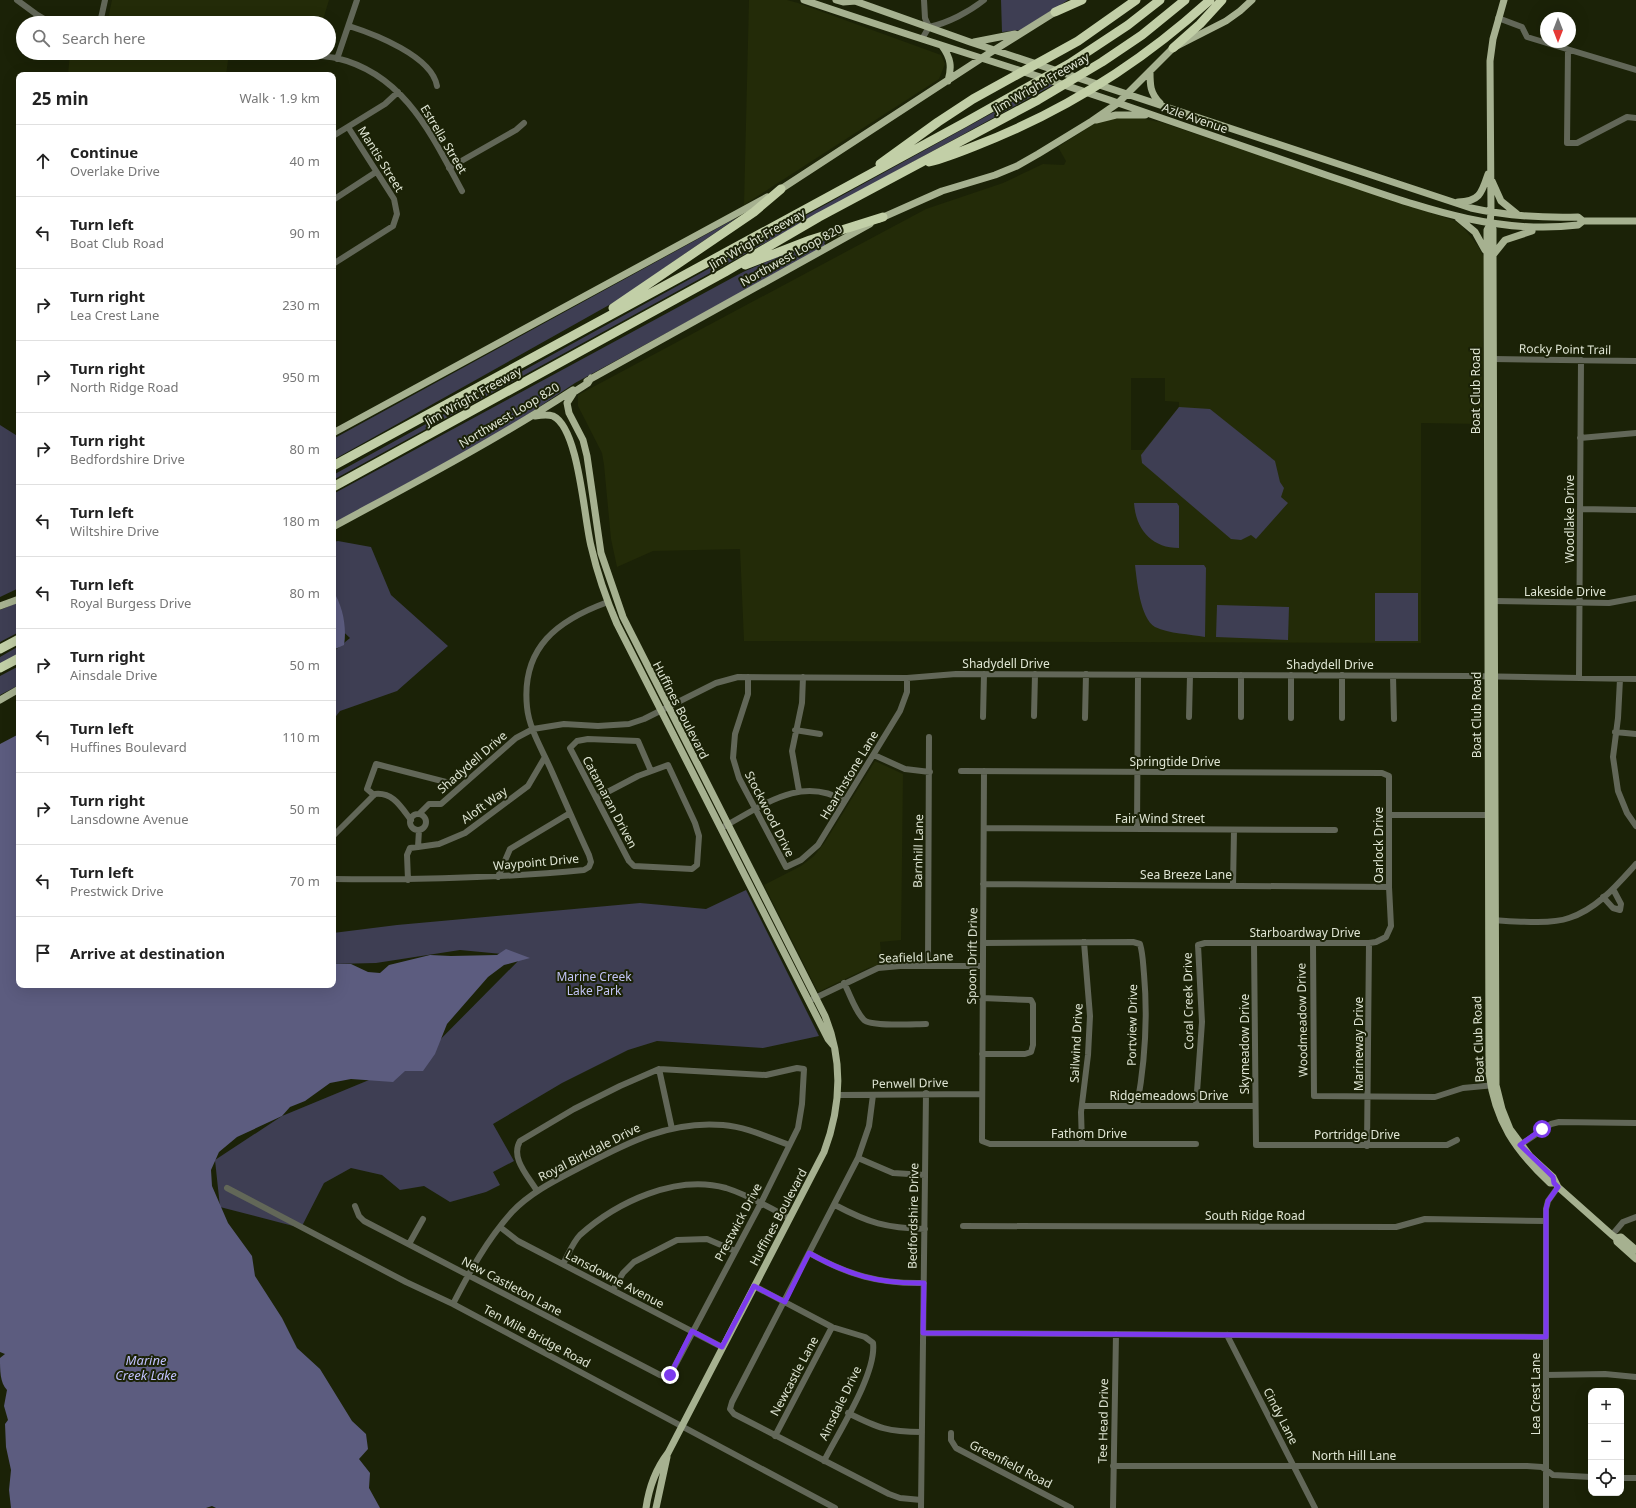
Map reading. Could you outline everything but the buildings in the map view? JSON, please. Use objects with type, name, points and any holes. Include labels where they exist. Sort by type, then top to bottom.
[{"type":"highway","points":[[1055,12],[1082,0]]},
{"type":"highway","points":[[874,172],[882,162],[973,99],[1072,45],[1136,0]]},
{"type":"highway","name":"Jim Wright Freeway","points":[[336,464],[1070,64],[1128,25],[1160,0]]},
{"type":"highway","name":"Jim Wright Freeway","points":[[336,485],[725,272],[819,217],[1032,103],[1102,62],[1169,14],[1185,0]]},
{"type":"highway","points":[[920,163],[940,159],[993,139],[1066,103],[1120,70],[1152,47],[1210,0]]},
{"type":"highway","points":[[1173,48],[1200,24],[1222,0]]},
{"type":"highway","points":[[567,339],[571,331],[612,308],[754,212],[781,189]]},
{"type":"highway","points":[[725,272],[803,242],[883,217]]},
{"type":"highway","points":[[0,649],[16,641]]},
{"type":"highway","points":[[0,668],[16,660]]},
{"type":"main road","name":"Azle Avenue","points":[[804,0],[1118,103],[1342,180],[1456,216],[1511,227],[1556,228],[1578,225],[1583,221]]},
{"type":"main road","name":"Azle Avenue","points":[[836,0],[843,2],[855,0],[970,42],[1129,93],[1452,202],[1490,212],[1519,216],[1578,218],[1583,221],[1636,220]]},
{"type":"main road","points":[[336,431],[719,225],[781,189],[981,58],[1075,0]]},
{"type":"main road","name":"Northwest Loop 820","points":[[336,525],[429,476],[533,416],[591,378],[883,217],[942,192],[995,175],[1017,166],[1092,121],[1118,103],[1173,48],[1226,21],[1252,0]]},
{"type":"main road","name":"Boat Club Road","points":[[1504,0],[1498,18],[1492,46],[1488,82],[1490,224],[1493,229],[1490,255],[1490,676],[1494,838],[1488,1032],[1493,1085],[1500,1120],[1516,1148],[1544,1178],[1550,1183],[1556,1185],[1614,1236],[1617,1242],[1636,1259]]},
{"type":"main road","points":[[970,42],[999,38],[1023,32]]},
{"type":"main road","points":[[942,46],[951,62],[948,80]]},
{"type":"main road","points":[[1150,71],[1152,95],[1162,105]]},
{"type":"main road","points":[[1092,121],[1116,115],[1152,115]]},
{"type":"main road","points":[[1342,180],[1346,167]]},
{"type":"main road","name":"Azle Avenue","points":[[1452,202],[1471,200],[1478,197],[1482,192],[1490,170]]},
{"type":"main road","points":[[1490,170],[1491,180],[1501,201],[1519,216]]},
{"type":"main road","points":[[1373,190],[1378,177]]},
{"type":"main road","points":[[1456,216],[1479,237],[1490,255],[1503,242],[1511,237],[1525,232],[1556,228]]},
{"type":"main road","name":"Boat Club Road","points":[[1490,255],[1493,359],[1494,601],[1487,765],[1487,815],[1491,920]]},
{"type":"main road","name":"Huffines Boulevard","points":[[591,378],[588,383],[574,392],[569,398],[567,409],[583,440],[591,478],[596,527],[601,553],[615,599],[663,708]]},
{"type":"main road","name":"Huffines Boulevard","points":[[533,416],[545,414],[554,416],[560,422],[571,442],[581,480],[591,545],[616,624],[775,916],[813,999]]},
{"type":"main road","points":[[581,480],[591,478]]},
{"type":"main road","points":[[608,602],[615,599]]},
{"type":"main road","points":[[0,606],[16,600]]},
{"type":"main road","points":[[0,700],[16,692]]},
{"type":"main road","points":[[1487,765],[1490,771],[1490,834],[1494,838]]},
{"type":"main road","name":"Huffines Boulevard","points":[[646,1508],[652,1481],[658,1466],[668,1452],[824,1152],[833,1128],[838,1095],[838,1075],[833,1045],[833,1035],[767,920],[725,826]]},
{"type":"main road","name":"Boat Club Road","points":[[1493,1085],[1510,1129],[1520,1145],[1553,1177],[1556,1185]]},
{"type":"main road","name":"Boat Club Road","points":[[1614,1236],[1621,1237],[1636,1250]]},
{"type":"main road","name":"Huffines Boulevard","points":[[656,1508],[668,1452]]},
{"type":"street","points":[[17,0],[39,16]]},
{"type":"street","points":[[102,16],[105,0]]},
{"type":"street","points":[[337,59],[358,0]]},
{"type":"street","points":[[924,0],[925,18],[929,27]]},
{"type":"street","points":[[922,39],[929,27],[951,19],[984,0]]},
{"type":"street","points":[[1498,18],[1522,27],[1527,37],[1636,70]]},
{"type":"street","points":[[349,26],[382,38],[412,56],[435,77],[437,86]]},
{"type":"street","points":[[1568,50],[1567,143],[1577,143],[1627,117],[1636,118]]},
{"type":"street","name":"Estrella Street","points":[[337,59],[368,72],[398,92],[418,114],[462,192]]},
{"type":"street","points":[[336,134],[385,104],[398,92]]},
{"type":"street","points":[[449,168],[516,130],[524,123]]},
{"type":"street","name":"Mantis Street","points":[[336,262],[388,229],[395,222],[397,214],[396,204],[348,127]]},
{"type":"street","points":[[336,198],[376,172]]},
{"type":"street","name":"Rocky Point Trail","points":[[1493,359],[1636,361]]},
{"type":"street","name":"Woodlake Drive","points":[[1579,677],[1581,360]]},
{"type":"street","points":[[1580,438],[1636,433]]},
{"type":"street","points":[[1580,509],[1636,510]]},
{"type":"street","name":"Lakeside Drive","points":[[1494,601],[1609,603],[1636,598]]},
{"type":"street","name":"Waypoint Drive","points":[[336,879],[408,880],[498,877],[584,870],[589,867],[592,862],[533,730],[527,707],[528,681],[533,658],[544,639],[560,625],[581,611],[608,602]]},
{"type":"street","points":[[983,717],[984,674]]},
{"type":"street","name":"Shadydell Drive","points":[[419,814],[428,804],[441,804],[516,738],[533,730],[564,724],[611,726],[629,724],[644,719],[663,708],[716,683],[738,677],[907,678],[984,674],[1086,674],[1490,676],[1636,679]]},
{"type":"street","points":[[1034,716],[1035,674]]},
{"type":"street","points":[[1085,718],[1086,674]]},
{"type":"street","points":[[1136,829],[1138,675]]},
{"type":"street","points":[[1189,717],[1190,675]]},
{"type":"street","points":[[1240,717],[1241,675]]},
{"type":"street","points":[[1291,675],[1291,718]]},
{"type":"street","points":[[1342,675],[1342,718]]},
{"type":"street","points":[[1393,676],[1394,719]]},
{"type":"street","name":"Stockwood Drive","points":[[748,677],[748,694],[735,734],[733,758],[739,778],[786,867]]},
{"type":"street","points":[[799,791],[792,751],[802,703],[803,677]]},
{"type":"street","name":"Hearthstone Lane","points":[[786,867],[801,860],[818,846],[905,702],[907,678]]},
{"type":"street","points":[[1620,679],[1618,718],[1613,757],[1618,791],[1627,813],[1636,826]]},
{"type":"street","points":[[796,730],[820,734]]},
{"type":"street","points":[[1615,732],[1636,734]]},
{"type":"street","name":"Barnhill Lane","points":[[928,966],[929,737]]},
{"type":"street","name":"Catamaran Driven","points":[[588,739],[638,741],[652,771],[668,765],[687,802],[699,836],[697,865],[692,869],[634,866],[629,861],[570,748],[577,741],[588,739]]},
{"type":"street","points":[[874,755],[905,769],[930,772]]},
{"type":"street","name":"Aloft Way","points":[[418,847],[439,844],[465,833],[528,786],[545,757]]},
{"type":"street","points":[[374,795],[367,789],[376,764],[446,782]]},
{"type":"street","points":[[596,798],[652,771]]},
{"type":"street","name":"Springtide Drive","points":[[961,771],[1382,773],[1389,776]]},
{"type":"street","name":"Spoon Drift Drive","points":[[982,1141],[984,772]]},
{"type":"street","name":"Oarlock Drive","points":[[1389,776],[1389,887],[1391,915]]},
{"type":"street","points":[[725,826],[778,798],[799,791],[820,791],[831,794],[845,801]]},
{"type":"street","points":[[336,833],[374,795],[383,793],[390,795],[411,820],[412,827],[419,830],[424,828],[426,823],[425,818],[419,814],[414,816],[411,820]]},
{"type":"street","points":[[498,877],[510,849],[570,813]]},
{"type":"street","points":[[1389,815],[1487,815]]},
{"type":"street","name":"Fair Wind Street","points":[[984,828],[1335,830]]},
{"type":"street","points":[[408,880],[407,855],[410,848],[418,847],[419,830]]},
{"type":"street","points":[[1233,886],[1234,830]]},
{"type":"street","points":[[1491,920],[1562,920],[1580,913],[1613,890],[1636,864]]},
{"type":"street","name":"Sea Breeze Lane","points":[[983,884],[1389,887]]},
{"type":"street","points":[[1603,897],[1613,908],[1620,910],[1621,904],[1613,890]]},
{"type":"street","name":"Starboardway Drive","points":[[1198,944],[1376,942],[1386,937],[1392,926],[1391,915]]},
{"type":"street","points":[[767,920],[775,916]]},
{"type":"street","points":[[983,942],[1084,942]]},
{"type":"street","name":"Portview Drive","points":[[1084,942],[1140,944],[1145,984],[1146,1026],[1142,1076],[1137,1106]]},
{"type":"street","name":"Sailwind Drive","points":[[1082,1144],[1082,1106],[1088,1055],[1090,1016],[1084,942]]},
{"type":"street","name":"Skymeadow Drive","points":[[1254,943],[1256,1145]]},
{"type":"street","name":"Woodmeadow Drive","points":[[1313,943],[1314,1096],[1368,1097]]},
{"type":"street","name":"Marineway Drive","points":[[1367,1146],[1369,943]]},
{"type":"street","name":"Coral Creek Drive","points":[[1196,1106],[1202,1022],[1198,944]]},
{"type":"street","name":"Seafield Lane","points":[[813,999],[878,968],[982,966]]},
{"type":"street","points":[[844,983],[860,1015],[865,1021],[874,1023],[926,1024]]},
{"type":"street","points":[[982,998],[1029,998],[1033,1002],[1033,1045],[1031,1052],[1018,1054],[982,1054]]},
{"type":"street","name":"Prestwick Drive","points":[[659,1069],[766,1075],[796,1068],[804,1069],[800,1120],[789,1145],[761,1203],[670,1375],[667,1377]]},
{"type":"street","points":[[537,1191],[516,1156],[516,1148],[520,1141],[574,1109],[620,1086],[659,1069],[672,1129]]},
{"type":"street","points":[[1368,1097],[1435,1097],[1462,1088],[1493,1085]]},
{"type":"street","name":"Penwell Drive","points":[[838,1095],[926,1093],[982,1094]]},
{"type":"street","name":"Bedfordshire Drive","points":[[921,1508],[926,1093]]},
{"type":"street","points":[[873,1095],[869,1126],[858,1158],[785,1302],[732,1402],[730,1409],[734,1414],[888,1494],[900,1498],[921,1500]]},
{"type":"street","name":"Ridgemeadows Drive","points":[[1082,1106],[1255,1106]]},
{"type":"street","points":[[1520,1145],[1551,1124],[1560,1122],[1636,1123]]},
{"type":"street","name":"Royal Birkdale Drive","points":[[453,1304],[488,1241],[512,1212],[537,1191],[640,1137],[672,1129],[709,1125],[733,1126],[760,1133],[789,1145]]},
{"type":"street","name":"Portridge Drive","points":[[1256,1145],[1447,1145],[1457,1140]]},
{"type":"street","name":"Fathom Drive","points":[[982,1141],[990,1144],[1196,1144]]},
{"type":"street","points":[[858,1158],[893,1173],[925,1175]]},
{"type":"street","points":[[563,1264],[579,1236],[597,1222],[615,1210],[668,1188],[704,1185],[726,1188],[761,1203],[790,1218]]},
{"type":"street","name":"Lea Crest Lane","points":[[1546,1508],[1546,1221],[1548,1201],[1556,1185]]},
{"type":"street","name":"Ten Mile Bridge Road","points":[[227,1188],[406,1282],[453,1304],[836,1508]]},
{"type":"street","points":[[835,1205],[869,1222],[884,1226],[924,1229]]},
{"type":"street","name":"New Castleton Lane","points":[[354,1206],[359,1216],[364,1221],[660,1375],[667,1377]]},
{"type":"street","points":[[1614,1236],[1623,1222],[1636,1217]]},
{"type":"street","points":[[409,1244],[423,1219]]},
{"type":"street","name":"South Ridge Road","points":[[963,1226],[1396,1227],[1425,1219],[1546,1221]]},
{"type":"street","name":"Lansdowne Avenue","points":[[500,1226],[518,1241],[722,1347]]},
{"type":"street","points":[[613,1290],[623,1273],[634,1262],[677,1240],[706,1240],[735,1251]]},
{"type":"street","points":[[809,1253],[847,1272],[874,1280],[924,1283]]},
{"type":"street","name":"Ainsdale Drive","points":[[754,1286],[832,1327],[865,1337],[872,1343],[872,1358],[867,1376],[824,1461]]},
{"type":"street","name":"Newcastle Lane","points":[[775,1436],[832,1327]]},
{"type":"street","points":[[923,1333],[1546,1337]]},
{"type":"street","name":"Tee Head Drive","points":[[1113,1508],[1116,1334]]},
{"type":"street","name":"Cindy Lane","points":[[1227,1335],[1315,1508]]},
{"type":"street","points":[[1546,1375],[1605,1374],[1636,1377]]},
{"type":"street","points":[[848,1413],[885,1430],[922,1432]]},
{"type":"street","name":"Greenfield Road","points":[[951,1433],[951,1440],[956,1448],[1071,1508]]},
{"type":"street","name":"North Hill Lane","points":[[1113,1466],[1527,1466],[1542,1467],[1553,1475],[1588,1477]]},
{"type":"street","points":[[1624,1478],[1636,1478]]},
{"type":"shaded area","points":[[112,0],[329,0],[324,16],[109,16]]},
{"type":"shaded area","points":[[749,0],[787,0],[798,3],[941,55],[945,64],[939,79],[744,205]]},
{"type":"shaded area","points":[[69,60],[228,60],[226,72],[68,72]]},
{"type":"shaded area","points":[[1120,118],[1139,118],[1160,122],[1455,221],[1463,227],[1478,246],[1484,257],[1482,424],[1421,423],[1421,643],[744,641],[740,549],[653,551],[617,567],[611,539],[602,453],[578,406],[578,395],[926,209],[1003,183],[1043,164],[1064,165],[1066,161],[1058,147],[1097,122]],"holes":[[[1131,378],[1165,378],[1165,401],[1179,402],[1179,407],[1144,450],[1131,450]]]},
{"type":"shaded area","points":[[875,761],[903,774],[901,940],[880,942],[882,964],[868,968],[818,992],[764,885],[801,866],[814,856],[825,842]]},
{"type":"green space","points":[[1001,0],[1068,0],[1021,30],[1002,32]]},
{"type":"green space","points":[[1047,83],[1053,85],[336,478],[336,473]]},
{"type":"green space","points":[[738,217],[618,300],[336,458],[336,437]]},
{"type":"green space","points":[[831,239],[824,243],[826,246],[575,383],[506,429],[336,522],[336,492],[743,272],[796,249]]},
{"type":"green space","points":[[1179,407],[1210,409],[1275,461],[1280,482],[1284,488],[1281,497],[1288,503],[1256,539],[1251,535],[1241,540],[1231,539],[1142,463],[1141,455]]},
{"type":"green space","points":[[0,425],[16,435],[16,589],[0,597]]},
{"type":"green space","points":[[1134,503],[1177,503],[1179,506],[1179,548],[1161,545],[1147,536],[1138,521]]},
{"type":"green space","points":[[336,541],[371,547],[391,595],[448,646],[397,691],[340,711],[336,716],[336,650],[350,638],[336,625]]},
{"type":"green space","points":[[1135,565],[1204,565],[1206,568],[1205,637],[1167,631],[1155,627],[1150,622],[1146,616],[1140,599]]},
{"type":"green space","points":[[1375,593],[1418,593],[1418,641],[1375,641]]},
{"type":"green space","points":[[16,603],[16,634],[0,642],[0,610]]},
{"type":"green space","points":[[1217,605],[1289,607],[1288,640],[1216,637]]},
{"type":"green space","points":[[16,648],[16,656],[0,664],[0,657]]},
{"type":"green space","points":[[16,668],[16,687],[0,695],[0,676]]},
{"type":"green space","name":"Marine Creek Lake Park","points":[[746,890],[819,1036],[763,1048],[657,1041],[628,1050],[562,1083],[493,1124],[514,1161],[493,1172],[500,1185],[486,1192],[450,1202],[424,1186],[400,1190],[382,1175],[351,1168],[324,1183],[301,1228],[220,1207],[215,1160],[282,1116],[369,1080],[412,1068],[523,956],[460,950],[376,963],[336,964],[336,933],[397,925],[640,903],[706,909]]},
{"type":"water","points":[[336,597],[342,610],[345,632],[344,645],[336,649]]},
{"type":"water","name":"Marine Creek Lake","points":[[16,736],[16,988],[336,988],[336,964],[351,964],[368,972],[380,973],[389,965],[430,955],[497,955],[506,949],[530,958],[504,965],[488,977],[447,1024],[435,1054],[423,1071],[405,1071],[393,1082],[351,1079],[330,1083],[305,1101],[290,1107],[282,1116],[237,1137],[219,1152],[211,1170],[212,1186],[228,1223],[252,1256],[255,1276],[282,1318],[297,1348],[320,1369],[352,1421],[366,1434],[368,1449],[359,1459],[370,1473],[369,1488],[380,1508],[216,1508],[212,1506],[206,1508],[11,1508],[9,1490],[11,1470],[6,1447],[5,1424],[8,1420],[4,1406],[7,1390],[3,1384],[0,1372],[0,1358],[5,1354],[0,1352],[0,744]]},
{"type":"route","points":[[670,1375],[692,1331],[722,1347],[754,1286],[785,1302],[809,1253],[824,1262],[847,1272],[874,1280],[924,1283],[923,1333],[1546,1337],[1546,1209],[1548,1201],[1558,1187],[1554,1183],[1553,1177],[1537,1164],[1520,1145],[1542,1129]]}]
